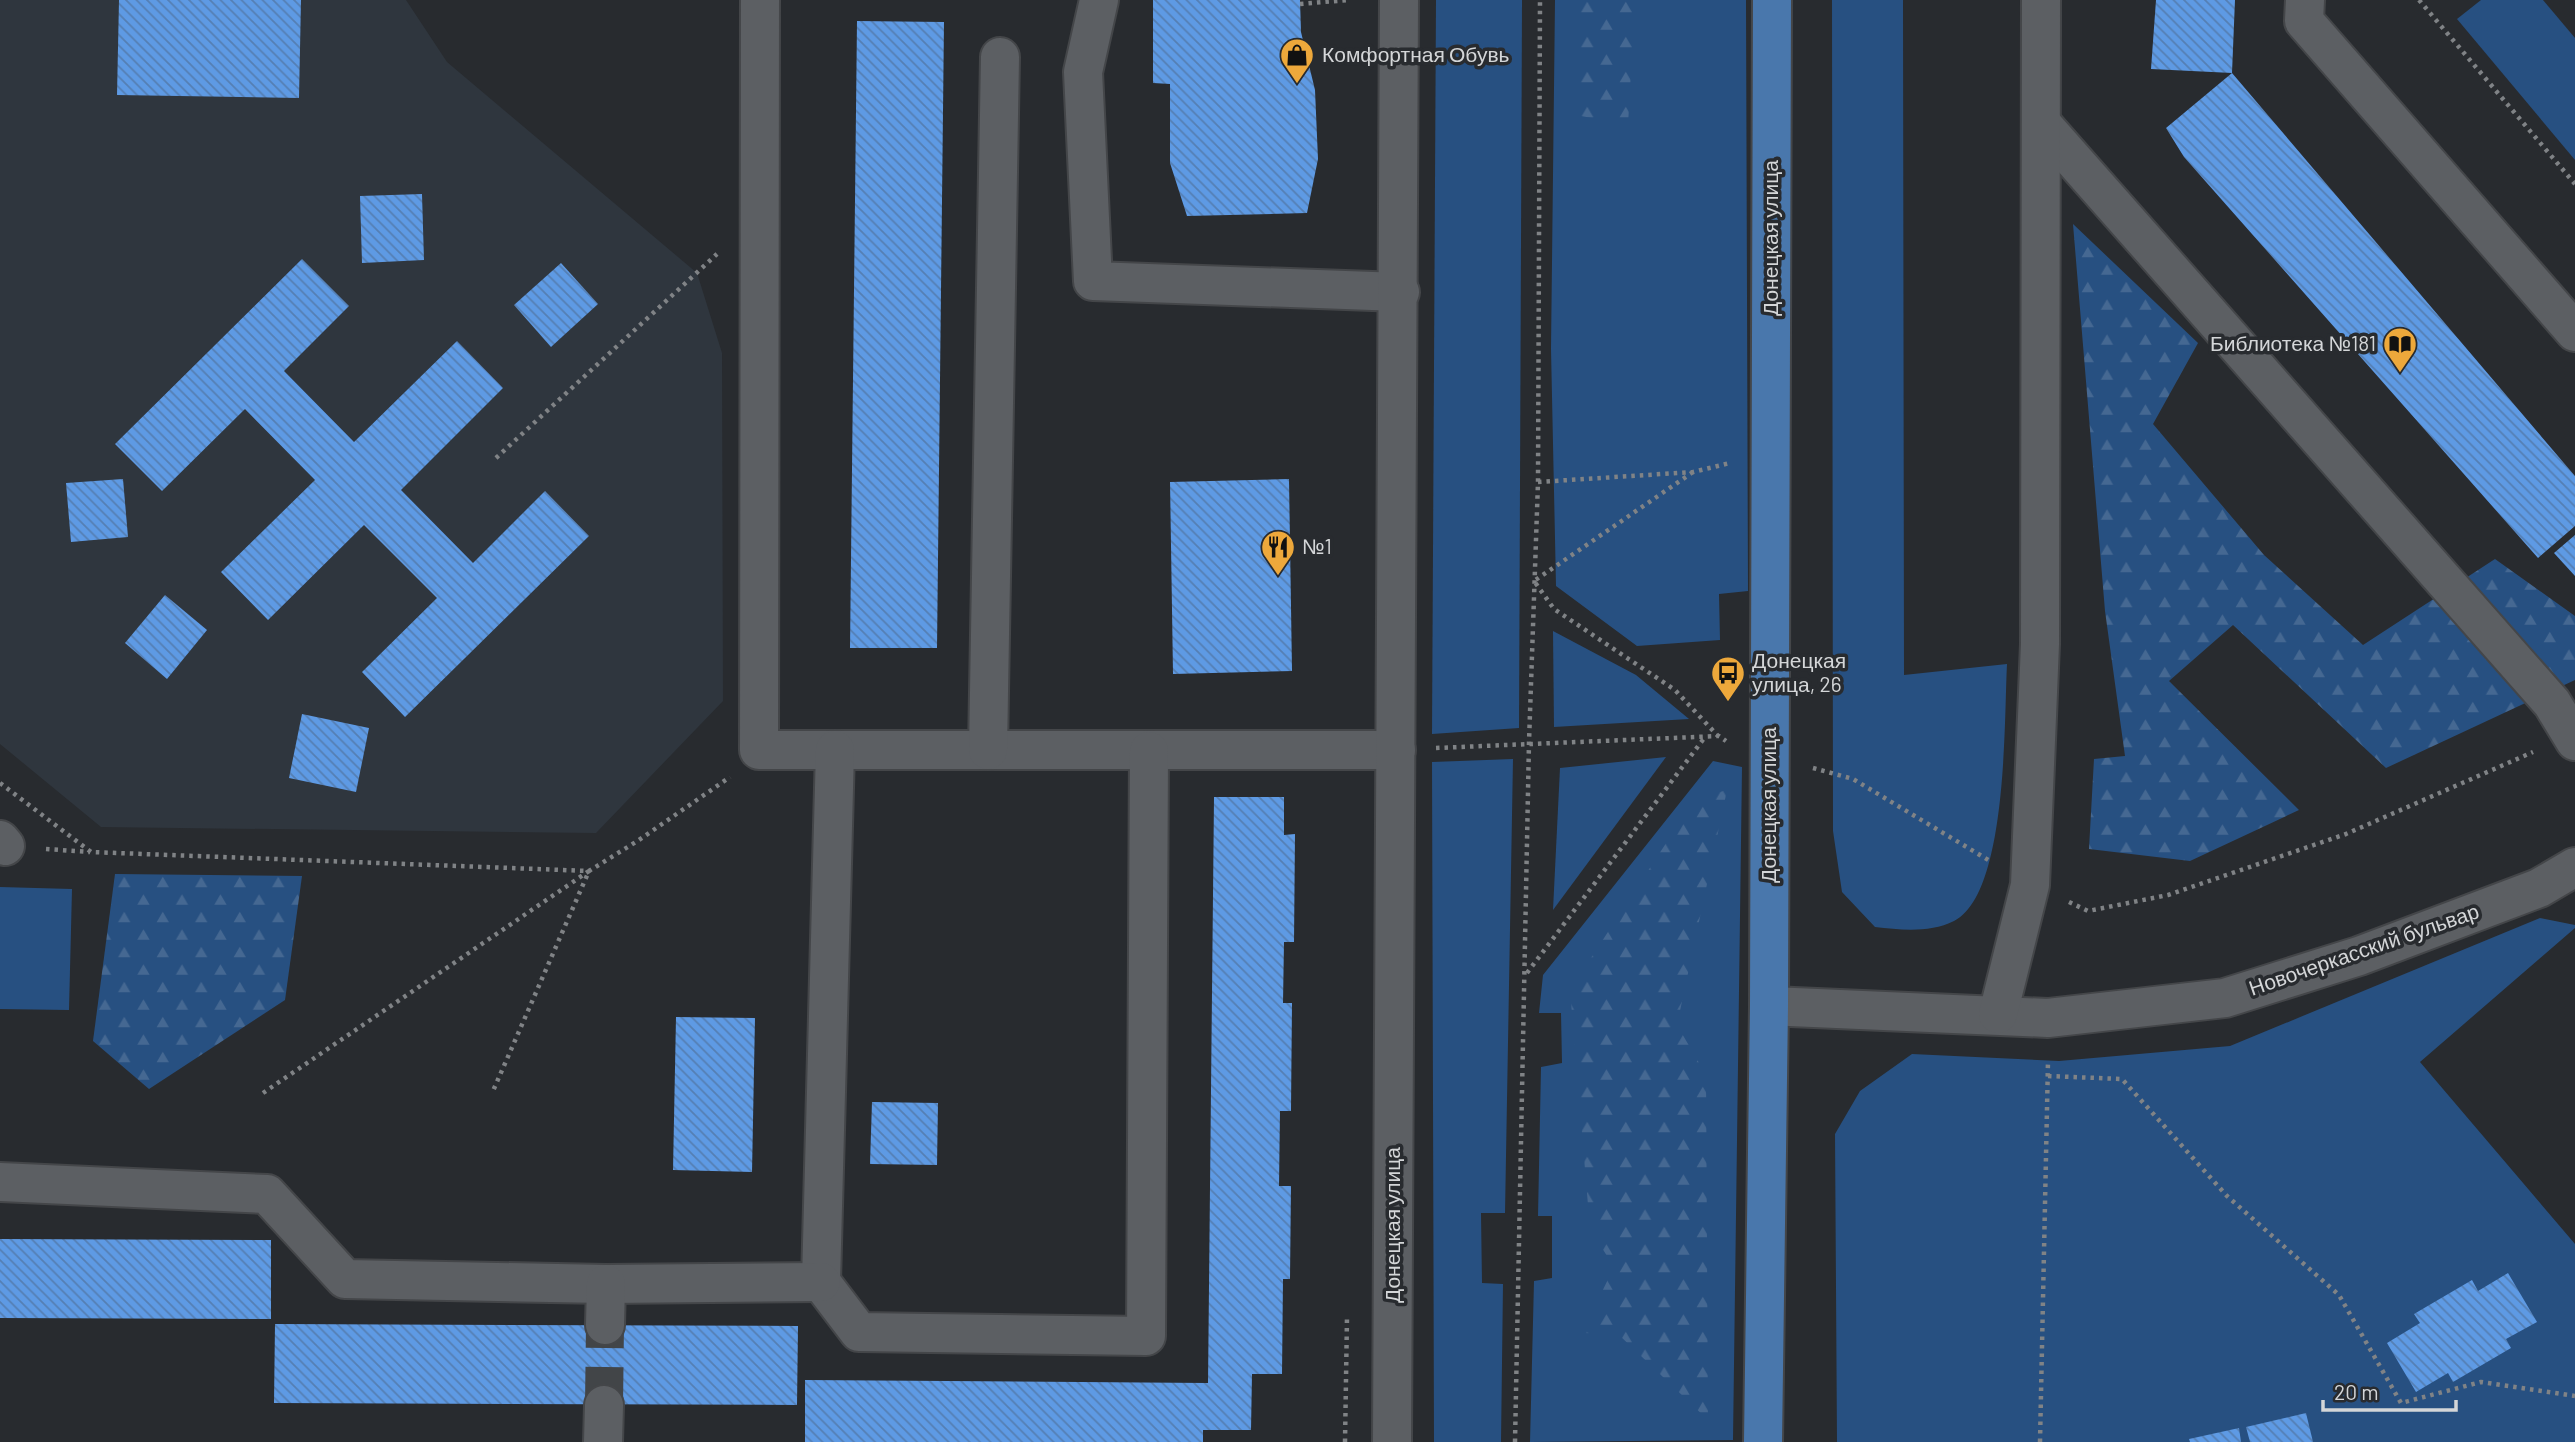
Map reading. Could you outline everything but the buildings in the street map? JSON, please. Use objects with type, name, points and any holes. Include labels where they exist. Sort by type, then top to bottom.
[{"type":"main road","name":"Донецкая улица","points":[[1763,1442],[1769,1006],[1772,0]]},
{"type":"street","points":[[760,0],[759,750],[1396,750]]},
{"type":"street","points":[[1099,0],[1083,72],[1093,281],[1400,292]]},
{"type":"street","name":"Донецкая улица","points":[[1392,1442],[1400,292],[1399,0]]},
{"type":"street","points":[[1998,1014],[2030,885],[2040,645],[2041,0]]},
{"type":"street","points":[[2305,0],[2304,21],[2575,332]]},
{"type":"street","points":[[988,750],[1000,57]]},
{"type":"street","points":[[2042,124],[2552,703],[2575,741]]},
{"type":"street","points":[[835,750],[821,1282],[859,1332],[1146,1336],[1149,751]]},
{"type":"street","name":"Новочеркасский бульвар","points":[[1769,1006],[2048,1018],[2225,998],[2358,957],[2539,888],[2574,871]]},
{"type":"street","points":[[0,1182],[267,1194],[345,1279],[606,1284],[821,1282]]},
{"type":"street","points":[[605,1325],[606,1284]]},
{"type":"street","points":[[603,1442],[604,1405]]},
{"type":"path","points":[[1300,4],[1348,0]]},
{"type":"path","points":[[1515,1442],[1538,482],[1540,0]]},
{"type":"path","points":[[2419,0],[2575,184]]},
{"type":"path","points":[[496,457],[759,216]]},
{"type":"path","points":[[1538,482],[1693,472],[1772,453]]},
{"type":"path","points":[[1534,581],[1693,472]]},
{"type":"path","points":[[1534,581],[1553,609],[1675,690],[1719,736]]},
{"type":"path","points":[[1527,974],[1705,737]]},
{"type":"path","points":[[263,1093],[589,871],[722,785],[759,750]]},
{"type":"path","points":[[0,783],[91,852],[589,871]]},
{"type":"path","points":[[493,1091],[589,871]]},
{"type":"path","points":[[2040,1442],[2048,1018]]},
{"type":"path","points":[[2048,1076],[2122,1079],[2227,1196],[2339,1295],[2401,1403],[2481,1382],[2575,1396]]},
{"type":"shaded area","points":[[0,0],[406,0],[447,62],[697,273],[722,353],[723,701],[596,833],[101,827],[0,744]]},
{"type":"green space","points":[[1436,0],[1522,0],[1519,728],[1432,734]]},
{"type":"green space","points":[[1555,0],[1746,0],[1748,591],[1719,594],[1720,640],[1637,646],[1556,586],[1551,349]]},
{"type":"green space","points":[[1581,0],[1635,0],[1628,125],[1576,115],[1576,8]]},
{"type":"green space","points":[[1832,0],[1903,0],[1904,675],[2007,664],[2000,803],[1985,877],[1972,905],[1954,921],[1925,929],[1875,927],[1842,892],[1833,831]]},
{"type":"green space","points":[[2481,0],[2543,0],[2575,38],[2575,160],[2457,19]]},
{"type":"green space","points":[[2073,224],[2198,343],[2153,424],[2264,555],[2363,645],[2495,559],[2575,616],[2575,680],[2386,768],[2233,625],[2169,681],[2299,810],[2190,861],[2089,849],[2094,759],[2125,756],[2105,611]]},
{"type":"green space","points":[[1553,631],[1636,675],[1689,719],[1554,727]]},
{"type":"green space","points":[[1666,757],[1553,910],[1560,768]]},
{"type":"green space","points":[[1513,759],[1505,1213],[1481,1213],[1482,1283],[1503,1284],[1501,1442],[1434,1442],[1432,762]]},
{"type":"green space","points":[[1713,761],[1742,767],[1733,1440],[1530,1442],[1534,1281],[1552,1278],[1552,1216],[1538,1216],[1541,1067],[1562,1063],[1561,1013],[1539,1013],[1543,975]]},
{"type":"green space","points":[[1727,790],[1677,1025],[1706,1075],[1708,1420],[1618,1334],[1582,1333],[1614,1267],[1590,1229],[1570,990],[1695,799]]},
{"type":"green space","points":[[115,874],[302,876],[285,1000],[149,1089],[93,1041]]},
{"type":"green space","points":[[0,887],[72,889],[69,1010],[0,1009]]},
{"type":"green space","points":[[2540,918],[2575,925],[2575,928],[2420,1062],[2575,1244],[2575,1442],[1837,1442],[1835,1134],[1860,1091],[1912,1054],[2059,1061],[2230,1046]]},
{"type":"tunnel","points":[[604,1405],[605,1325]]},
{"type":"place","name":"Комфортная Обувь","points":[[1297,85]]},
{"type":"place","name":"Библиотека №181","points":[[2400,374]]},
{"type":"place","name":"№1","points":[[1278,577]]},
{"type":"place","name":"Донецкая улица, 26","points":[[1728,703]]}]
